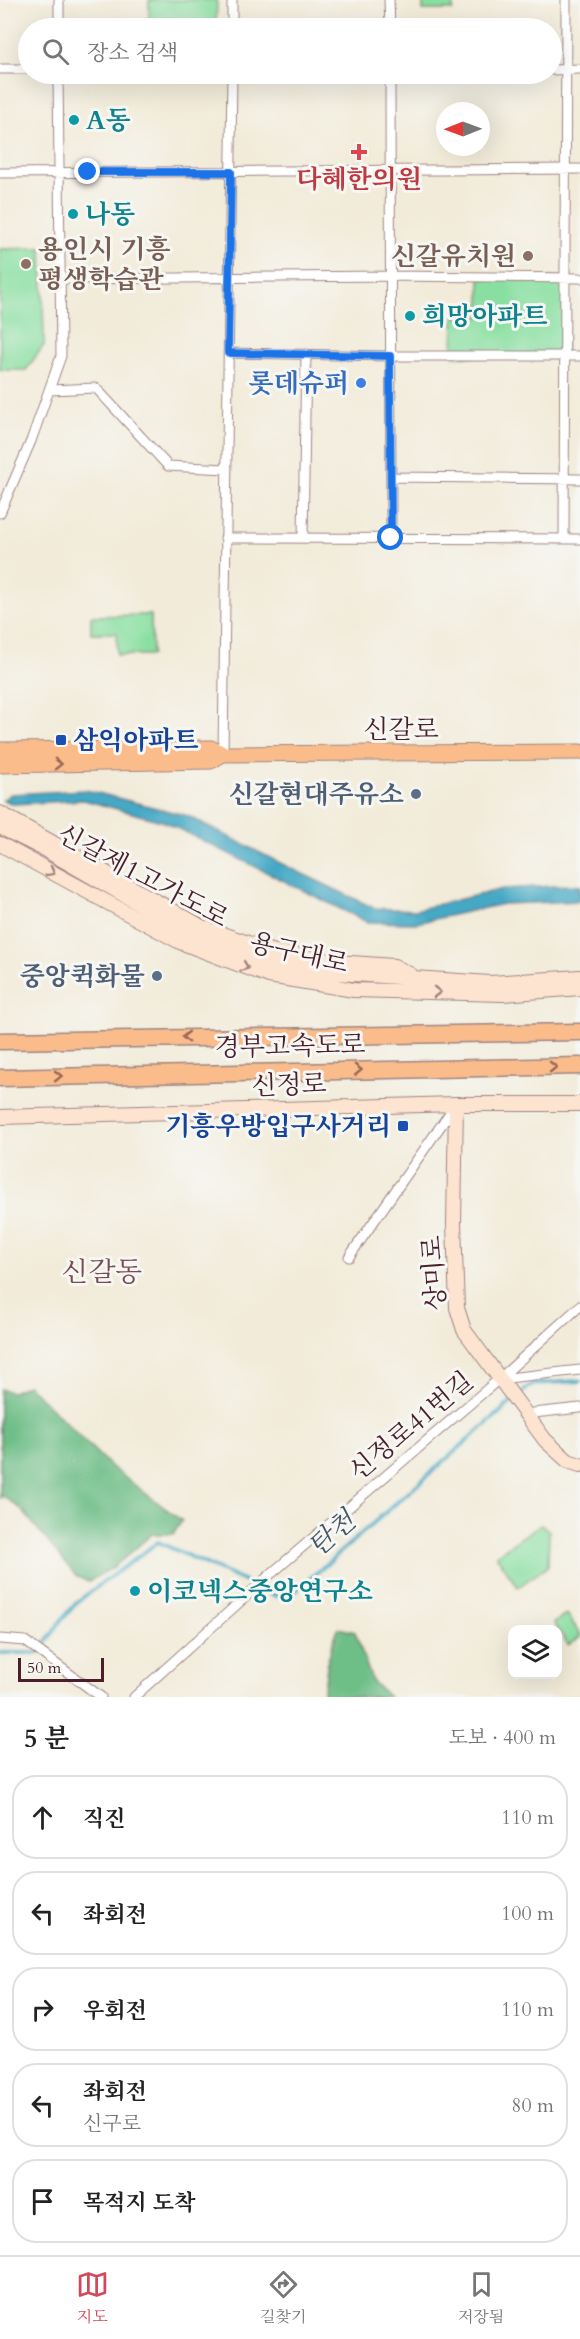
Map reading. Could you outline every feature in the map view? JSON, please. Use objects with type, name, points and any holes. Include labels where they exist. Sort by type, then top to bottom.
[{"type":"highway","name":"경부고속도로","points":[[0,1041],[580,1032]]},
{"type":"highway","name":"경부고속도로","points":[[0,1078],[580,1066]]},
{"type":"main road","name":"신갈로","points":[[0,750],[211,748],[223,754],[580,752]]},
{"type":"main road","name":"신갈로","points":[[0,765],[211,761],[223,754]]},
{"type":"street","points":[[59,0],[59,18]]},
{"type":"street","points":[[232,0],[232,18]]},
{"type":"street","points":[[389,0],[390,18]]},
{"type":"street","points":[[564,539],[566,0]]},
{"type":"street","points":[[0,69],[18,69]]},
{"type":"street","points":[[562,69],[580,69]]},
{"type":"street","points":[[0,513],[50,390],[61,356],[58,84]]},
{"type":"street","points":[[223,754],[232,84]]},
{"type":"street","points":[[390,84],[391,538]]},
{"type":"street","points":[[0,173],[580,170]]},
{"type":"street","points":[[60,279],[390,276],[580,278]]},
{"type":"street","points":[[228,353],[580,356]]},
{"type":"street","points":[[303,538],[306,354]]},
{"type":"street","points":[[50,390],[96,387],[168,466],[226,469]]},
{"type":"street","points":[[391,477],[580,479]]},
{"type":"street","points":[[225,538],[580,539]]},
{"type":"street","points":[[0,813],[202,927],[271,951],[337,962],[394,966],[415,978]]},
{"type":"street","name":"신갈제1고가도로","points":[[0,827],[199,938],[268,962],[337,973]]},
{"type":"street","name":"용구대로","points":[[0,843],[180,942],[269,976],[354,990],[503,994],[580,988]]},
{"type":"street","name":"용구대로","points":[[337,973],[489,983],[580,977]]},
{"type":"street","points":[[349,1257],[456,1104]]},
{"type":"street","name":"신정로","points":[[0,1117],[456,1104],[580,1104]]},
{"type":"street","name":"상미로","points":[[456,1104],[454,1224],[458,1308],[464,1330],[524,1414],[568,1461],[580,1465]]},
{"type":"street","name":"신정로41번길","points":[[134,1697],[245,1596],[499,1379],[580,1306]]},
{"type":"street","points":[[499,1379],[580,1370]]},
{"type":"street","points":[[524,1414],[580,1408]]},
{"type":"street","points":[[0,1639],[25,1641],[101,1697]]},
{"type":"green space","points":[[149,0],[217,0],[216,18],[149,18]]},
{"type":"green space","points":[[423,0],[453,0],[453,10],[423,10]]},
{"type":"green space","points":[[42,248],[44,345],[26,370],[0,370],[0,249]]},
{"type":"green space","points":[[480,278],[565,278],[565,356],[453,356],[454,317],[480,317]]},
{"type":"green space","points":[[151,615],[152,655],[117,655],[117,633],[91,633],[91,616]]},
{"type":"green space","points":[[28,1385],[111,1467],[182,1521],[173,1534],[152,1534],[114,1567],[88,1582],[76,1576],[22,1510],[3,1496],[0,1498],[0,1389],[12,1392]]},
{"type":"green space","points":[[541,1524],[549,1531],[548,1566],[518,1587],[496,1555]]},
{"type":"green space","points":[[567,1614],[580,1637],[568,1645],[562,1636],[562,1625],[554,1623]]},
{"type":"green space","points":[[338,1628],[355,1632],[372,1681],[389,1697],[323,1697],[328,1659]]},
{"type":"water","points":[[86,790],[188,816],[374,908],[415,910],[503,889],[569,885],[580,886],[580,901],[503,904],[416,923],[367,922],[165,822],[84,800],[14,804],[3,800],[11,794]]},
{"type":"waterway","name":"탄천","points":[[46,1643],[78,1601],[158,1542],[276,1596],[289,1597],[532,1384],[580,1381]]},
{"type":"waterway","name":"탄천","points":[[0,1653],[39,1653]]},
{"type":"place","name":"A동","points":[[74,120]]},
{"type":"place","name":"다혜한의원","points":[[359,152]]},
{"type":"place","name":"나동","points":[[73,214]]},
{"type":"place","name":"신갈유치원","points":[[528,256]]},
{"type":"place","name":"용인시 기흥 평생학습관","points":[[26,264]]},
{"type":"place","name":"희망아파트","points":[[410,316]]},
{"type":"place","name":"롯데슈퍼","points":[[361,383]]},
{"type":"place","name":"삼익아파트","points":[[61,740]]},
{"type":"place","name":"신갈현대주유소","points":[[416,794]]},
{"type":"place","name":"중앙퀵화물","points":[[157,976]]},
{"type":"place","name":"기흥우방입구사거리","points":[[403,1126]]},
{"type":"place","name":"이코넥스중앙연구소","points":[[135,1591]]},
{"type":"district","name":"신갈동","points":[[102,1272]]},
{"type":"route","points":[[88,172],[231,172],[228,353],[390,356],[391,538]]}]
